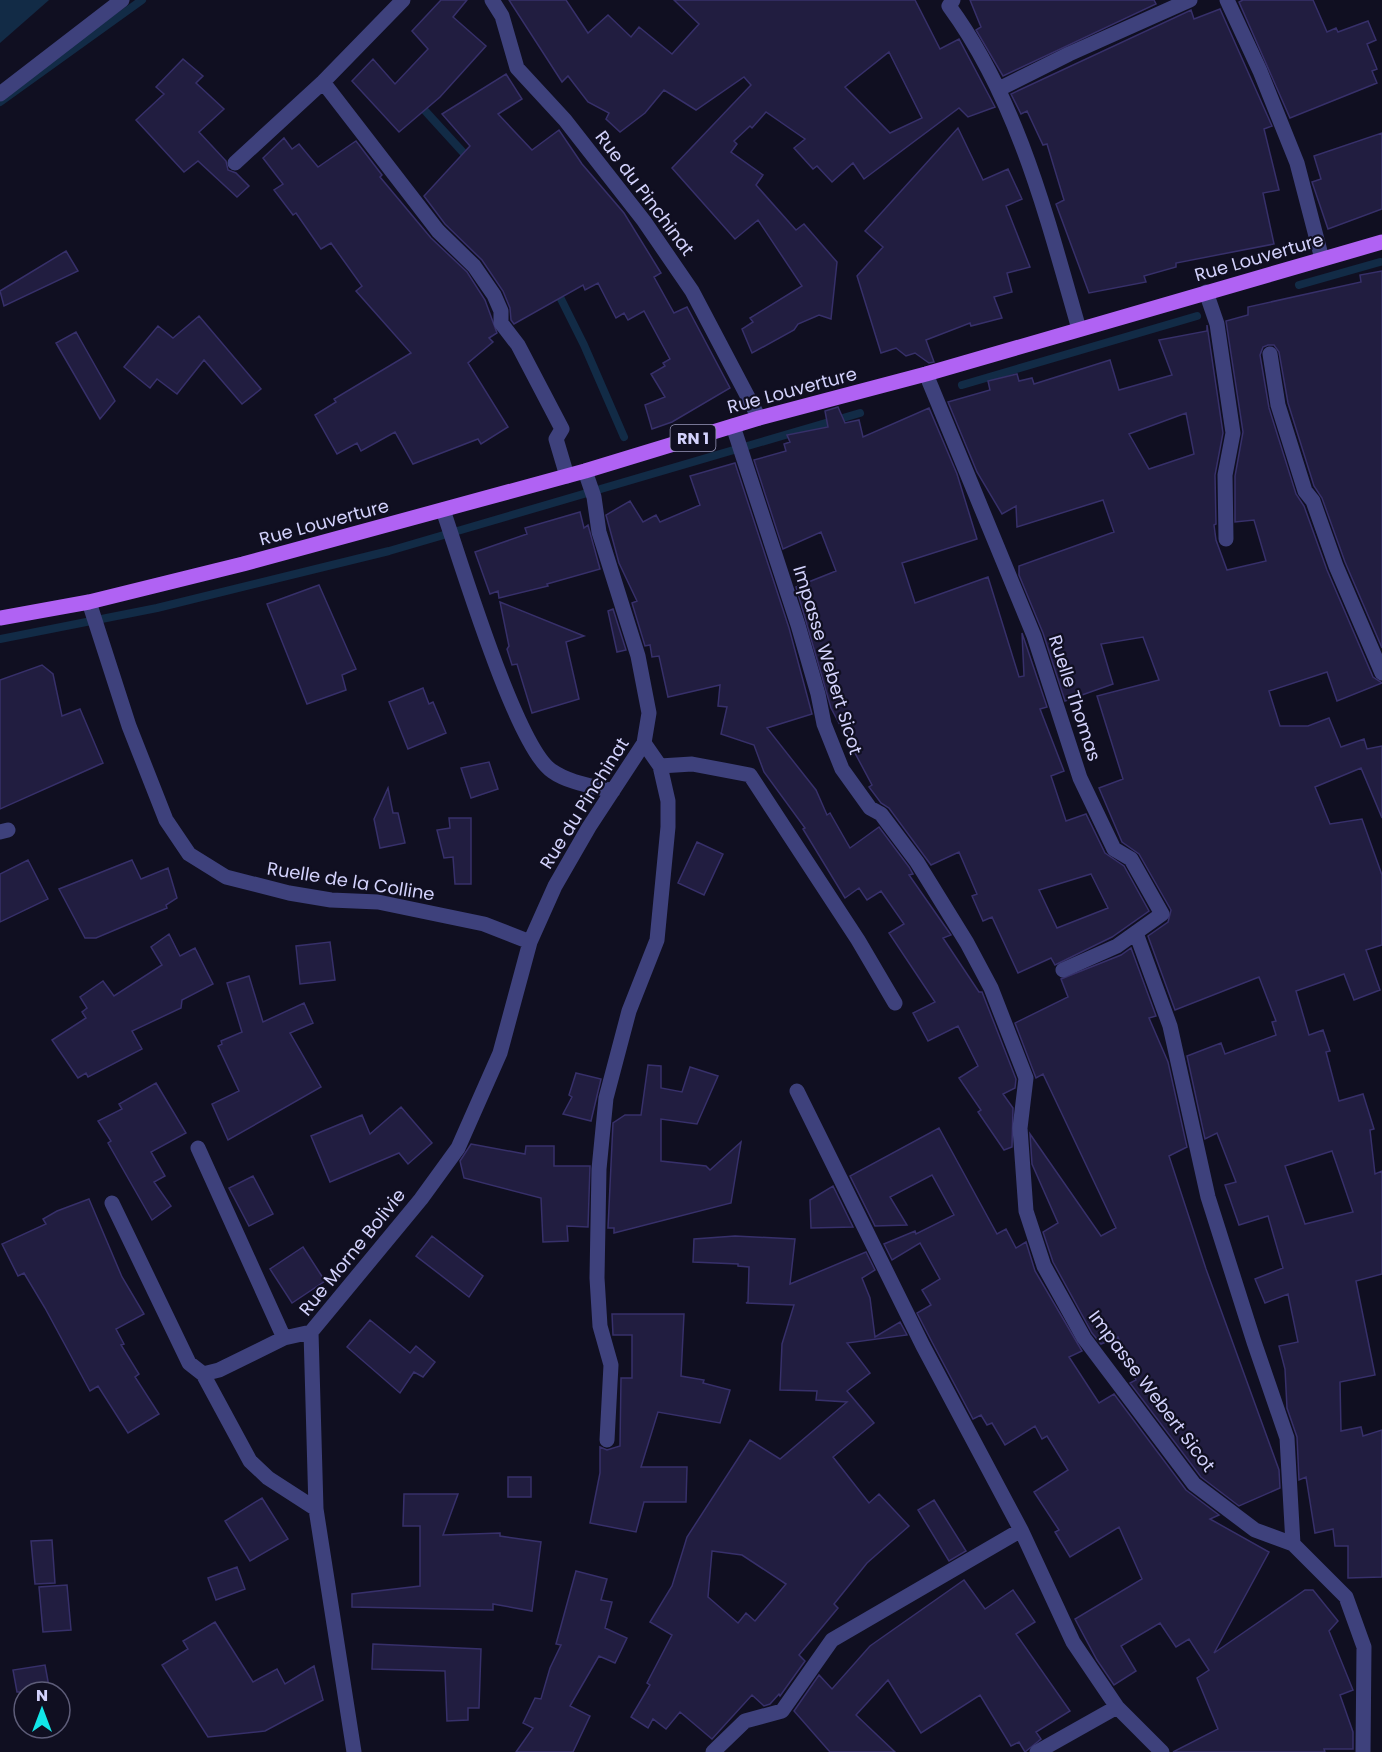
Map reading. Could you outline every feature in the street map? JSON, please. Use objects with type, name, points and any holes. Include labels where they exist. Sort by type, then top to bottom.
[{"type":"main road","name":"Rue Louverture","points":[[0,618],[89,602],[243,564],[443,510],[1382,242]]},
{"type":"street","points":[[0,94],[122,0]]},
{"type":"street","points":[[235,163],[323,82],[403,0]]},
{"type":"street","name":"Rue du Pinchinat","points":[[492,0],[502,16],[517,68],[565,120],[644,221],[692,291],[759,418]]},
{"type":"street","points":[[953,0],[949,6],[963,23],[999,88],[1045,208],[1079,329]]},
{"type":"street","points":[[999,88],[1190,0]]},
{"type":"street","points":[[1227,0],[1260,71],[1297,163],[1322,260]]},
{"type":"street","points":[[323,82],[438,231],[474,266],[494,295],[501,311],[501,323],[518,345],[562,429],[556,439],[567,476]]},
{"type":"street","points":[[1206,292],[1217,324],[1233,433],[1226,475],[1226,539]]},
{"type":"street","points":[[1270,354],[1278,405],[1305,491],[1313,501],[1336,566],[1382,673]]},
{"type":"street","name":"Ruelle Thomas","points":[[926,374],[1034,636],[1080,778],[1114,849],[1131,859],[1162,914],[1117,946],[1063,970]]},
{"type":"street","name":"Impasse Webert Sicot","points":[[733,426],[801,634],[824,724],[842,769],[870,808],[881,814],[917,862],[967,943],[991,988],[1026,1078],[1020,1128],[1026,1211],[1044,1266],[1084,1338],[1194,1484],[1255,1530],[1293,1544]]},
{"type":"street","name":"Rue du Pinchinat","points":[[530,942],[555,886],[644,743],[649,713],[638,656],[599,532],[585,471]]},
{"type":"street","points":[[443,510],[507,692],[534,752],[551,771],[577,783],[613,791]]},
{"type":"street","name":"Ruelle de la Colline","points":[[89,602],[129,726],[166,820],[189,854],[226,877],[278,891],[331,900],[378,902],[484,924],[530,942]]},
{"type":"street","points":[[607,1440],[611,1365],[600,1326],[597,1278],[599,1169],[606,1098],[629,1011],[657,940],[668,827],[668,801],[660,766],[644,743]]},
{"type":"street","points":[[660,766],[692,764],[750,775],[896,1003]]},
{"type":"street","points":[[1136,933],[1170,1026],[1208,1197],[1287,1438],[1293,1544],[1346,1597],[1364,1647],[1363,1752]]},
{"type":"street","name":"Rue Morne Bolivie","points":[[354,1752],[316,1509],[311,1332],[421,1199],[458,1148],[500,1053],[530,942]]},
{"type":"street","points":[[796,1091],[923,1346],[1021,1530],[1073,1642],[1117,1707],[1162,1752]]},
{"type":"street","points":[[198,1148],[284,1338]]},
{"type":"street","points":[[112,1203],[189,1363],[203,1374],[250,1461],[268,1478],[316,1509]]},
{"type":"street","points":[[203,1374],[219,1370],[284,1338],[311,1332]]},
{"type":"street","points":[[713,1752],[745,1721],[782,1711],[832,1640],[1021,1530]]},
{"type":"street","points":[[1037,1752],[1117,1707]]},
{"type":"water","points":[[0,0],[49,0],[0,43]]},
{"type":"building","points":[[441,0],[467,0],[453,17],[486,46],[440,97],[399,132],[352,81],[373,59],[395,84],[428,49],[412,31]]},
{"type":"building","points":[[509,0],[566,0],[588,33],[608,15],[631,37],[639,27],[672,54],[699,24],[674,0],[915,0],[940,49],[959,39],[995,107],[968,117],[959,108],[864,179],[853,163],[832,182],[817,166],[813,169],[794,148],[805,139],[766,112],[752,128],[750,126],[734,141],[737,144],[731,152],[763,175],[756,185],[796,230],[804,224],[837,262],[831,319],[819,315],[798,324],[794,330],[752,353],[742,329],[753,322],[750,318],[802,286],[758,220],[735,239],[672,168],[751,85],[744,77],[696,110],[664,90],[645,113],[620,132],[606,119],[609,113],[588,102],[568,76],[562,82]],"holes":[[[889,52],[922,118],[890,133],[845,87]]]},
{"type":"building","points":[[970,0],[1154,0],[1156,4],[1003,76],[976,30],[981,27]]},
{"type":"building","points":[[1243,0],[1313,0],[1327,32],[1336,28],[1338,32],[1368,21],[1376,40],[1367,44],[1377,69],[1372,71],[1377,83],[1290,118],[1239,2]]},
{"type":"building","points":[[1220,9],[1272,126],[1264,129],[1279,190],[1263,193],[1274,244],[1176,263],[1176,267],[1144,276],[1146,282],[1089,293],[1056,204],[1064,200],[1047,144],[1043,145],[1027,111],[1021,114],[1011,94],[1191,10],[1194,19]]},
{"type":"building","points":[[183,59],[203,76],[196,83],[224,109],[199,132],[226,161],[228,170],[236,173],[249,186],[237,197],[198,161],[184,172],[136,120],[164,94],[156,87]]},
{"type":"building","points":[[506,74],[522,99],[498,114],[532,150],[559,130],[582,164],[624,213],[661,273],[654,277],[674,313],[687,307],[730,388],[672,422],[652,429],[645,405],[665,397],[651,374],[665,366],[663,363],[670,359],[644,311],[628,320],[624,313],[616,318],[598,283],[585,290],[583,285],[514,324],[511,320],[510,308],[503,291],[482,260],[445,224],[424,196],[470,146],[442,114]]},
{"type":"building","points":[[958,128],[983,180],[1008,169],[1022,199],[1006,206],[1030,267],[1007,273],[1012,292],[994,297],[1002,318],[971,326],[970,323],[926,340],[934,362],[929,363],[915,353],[906,356],[896,348],[881,353],[857,276],[883,247],[865,231]]},
{"type":"building","points":[[1382,133],[1382,209],[1328,229],[1312,182],[1321,179],[1314,156]]},
{"type":"building","points":[[284,138],[292,149],[299,144],[318,167],[356,141],[382,175],[380,177],[431,238],[467,272],[485,300],[497,333],[489,338],[493,342],[468,363],[508,427],[481,444],[478,439],[413,464],[395,432],[361,451],[357,443],[337,454],[315,415],[336,402],[334,399],[411,353],[356,291],[362,286],[331,243],[321,249],[296,213],[293,215],[274,190],[283,184],[263,158]]},
{"type":"building","points":[[66,251],[78,271],[4,306],[0,291]]},
{"type":"building","points":[[1382,271],[1382,648],[1345,562],[1322,498],[1314,486],[1288,403],[1279,352],[1274,345],[1268,345],[1263,347],[1260,355],[1269,408],[1296,494],[1304,506],[1327,570],[1373,677],[1382,683],[1337,701],[1327,672],[1269,691],[1280,726],[1308,726],[1329,718],[1341,747],[1364,739],[1367,749],[1382,746],[1382,818],[1361,768],[1315,787],[1330,824],[1362,819],[1382,875],[1382,945],[1366,950],[1380,990],[1354,1000],[1344,974],[1296,991],[1309,1035],[1323,1030],[1330,1051],[1326,1052],[1339,1101],[1363,1094],[1374,1129],[1370,1130],[1375,1174],[1382,1171],[1382,1274],[1356,1281],[1375,1375],[1340,1382],[1341,1431],[1361,1427],[1363,1436],[1382,1430],[1382,1577],[1348,1578],[1348,1546],[1335,1546],[1333,1529],[1315,1533],[1306,1477],[1299,1480],[1297,1437],[1287,1408],[1285,1369],[1279,1346],[1298,1342],[1288,1294],[1265,1303],[1255,1279],[1283,1268],[1268,1216],[1239,1225],[1225,1185],[1236,1182],[1217,1133],[1205,1139],[1187,1056],[1221,1043],[1225,1054],[1276,1035],[1272,1022],[1276,1021],[1259,977],[1175,1010],[1148,936],[1168,922],[1171,910],[1139,854],[1122,842],[1099,788],[1123,779],[1097,696],[1159,680],[1143,637],[1101,644],[1113,684],[1065,701],[1043,633],[1019,575],[1019,566],[1114,532],[1103,500],[1017,527],[1016,506],[1002,514],[977,472],[948,402],[990,390],[988,381],[1017,374],[1019,381],[1032,378],[1034,384],[1110,360],[1119,390],[1172,375],[1159,340],[1207,331],[1207,325],[1223,433],[1215,475],[1216,540],[1227,570],[1266,561],[1254,520],[1235,522],[1235,476],[1243,432],[1226,321],[1248,315],[1248,307],[1361,282],[1360,275]],"holes":[[[1186,413],[1194,454],[1149,469],[1129,434]],[[1332,1151],[1353,1212],[1305,1224],[1285,1166]]]},
{"type":"building","points":[[199,316],[261,389],[242,404],[204,360],[177,394],[157,379],[150,388],[124,367],[158,326],[173,338]]},
{"type":"building","points":[[76,332],[115,401],[100,419],[56,343]]},
{"type":"building","points":[[838,407],[845,423],[859,420],[863,437],[929,408],[957,474],[977,539],[902,563],[915,603],[988,577],[1019,677],[1024,676],[1022,633],[1047,707],[1040,709],[1064,771],[1051,776],[1066,821],[1086,814],[1105,853],[1124,866],[1149,911],[1112,937],[1055,965],[1051,958],[1018,973],[992,917],[983,921],[972,896],[977,894],[959,852],[931,865],[889,808],[881,803],[869,787],[872,785],[831,708],[796,587],[836,571],[821,532],[783,549],[754,460],[786,451],[784,444],[790,442],[787,435],[828,427],[825,411]],"holes":[[[1091,874],[1108,908],[1057,928],[1039,890]]]},
{"type":"building","points":[[735,463],[789,628],[812,714],[767,728],[816,790],[827,815],[830,813],[850,848],[879,827],[909,867],[913,874],[909,875],[951,935],[943,938],[979,992],[982,992],[1016,1079],[1015,1088],[1003,1094],[1013,1108],[1012,1147],[1004,1150],[978,1112],[981,1110],[959,1078],[978,1066],[958,1026],[928,1041],[913,1013],[935,1002],[889,933],[904,924],[881,891],[867,900],[859,888],[845,898],[803,829],[805,828],[764,772],[754,745],[721,734],[727,707],[718,706],[720,685],[668,697],[659,656],[652,657],[650,645],[645,646],[632,603],[637,601],[619,563],[606,515],[630,501],[643,522],[656,515],[660,522],[700,505],[690,476]]},
{"type":"building","points":[[580,512],[584,528],[588,525],[600,569],[547,584],[548,586],[499,598],[498,591],[490,594],[475,552],[527,534],[525,528]]},
{"type":"building","points":[[319,585],[356,669],[342,675],[346,690],[307,704],[267,604]]},
{"type":"building","points":[[500,602],[584,636],[566,642],[579,699],[532,713],[517,664],[512,665],[507,649],[509,646]]},
{"type":"building","points":[[613,609],[626,650],[617,652],[608,611]]},
{"type":"building","points":[[42,665],[53,674],[62,716],[80,709],[103,763],[0,809],[0,680]]},
{"type":"building","points":[[423,688],[429,704],[433,702],[446,733],[408,749],[389,702]]},
{"type":"building","points":[[489,762],[498,789],[471,798],[461,768]]},
{"type":"building","points":[[388,788],[393,813],[398,813],[405,843],[380,848],[374,819]]},
{"type":"building","points":[[449,818],[471,818],[471,884],[455,884],[453,857],[444,858],[437,830],[450,828]]},
{"type":"building","points":[[697,842],[723,854],[704,895],[678,883]]},
{"type":"building","points":[[28,860],[48,899],[0,922],[0,874]]},
{"type":"building","points":[[132,860],[141,879],[168,868],[177,898],[166,905],[167,908],[96,938],[85,938],[59,889]]},
{"type":"building","points":[[169,934],[180,956],[195,948],[213,984],[182,1000],[181,1008],[132,1031],[142,1049],[88,1077],[86,1073],[78,1078],[52,1040],[86,1018],[82,1012],[87,1008],[80,997],[103,981],[114,996],[162,965],[151,947]]},
{"type":"building","points":[[330,942],[335,980],[300,984],[296,946]]},
{"type":"building","points":[[1131,948],[1156,1016],[1149,1018],[1168,1062],[1187,1147],[1169,1156],[1206,1269],[1279,1470],[1280,1488],[1239,1506],[1201,1477],[1130,1383],[1136,1380],[1118,1337],[1101,1344],[1092,1333],[1053,1262],[1043,1232],[1058,1223],[1032,1164],[1030,1134],[1101,1236],[1116,1228],[1043,1074],[1036,1078],[1015,1023],[1068,997],[1061,979],[1121,955]]},
{"type":"building","points":[[249,976],[263,1022],[304,1003],[313,1023],[290,1033],[321,1087],[228,1140],[212,1104],[239,1091],[218,1046],[222,1044],[221,1041],[242,1032],[227,983]]},
{"type":"building","points":[[648,1065],[661,1066],[661,1088],[682,1092],[690,1067],[718,1076],[697,1124],[661,1119],[661,1161],[706,1166],[710,1170],[741,1142],[731,1203],[614,1233],[614,1228],[608,1228],[613,1123],[625,1115],[641,1115]]},
{"type":"building","points":[[576,1073],[601,1079],[591,1121],[563,1114],[572,1097],[569,1095]]},
{"type":"building","points":[[156,1083],[186,1133],[151,1152],[165,1176],[154,1182],[171,1206],[152,1220],[108,1143],[111,1141],[98,1121],[122,1109],[119,1104]]},
{"type":"building","points":[[401,1107],[432,1143],[408,1164],[399,1153],[330,1182],[311,1136],[362,1115],[370,1134]]},
{"type":"building","points":[[939,1128],[997,1234],[1006,1229],[1016,1248],[1026,1242],[1035,1271],[1082,1351],[1069,1357],[1099,1403],[1114,1394],[1186,1490],[1219,1515],[1210,1519],[1269,1552],[1214,1653],[1305,1590],[1313,1590],[1338,1621],[1329,1631],[1353,1690],[1340,1695],[1353,1732],[1353,1749],[1324,1749],[1325,1752],[1173,1752],[1218,1729],[1197,1678],[1209,1670],[1189,1639],[1176,1647],[1160,1623],[1121,1646],[1136,1671],[1114,1685],[1097,1660],[1075,1619],[1142,1579],[1119,1527],[1070,1557],[1055,1532],[1059,1530],[1034,1492],[1068,1470],[1047,1436],[1042,1439],[1035,1426],[1005,1445],[992,1423],[987,1425],[981,1415],[973,1419],[932,1342],[917,1313],[931,1305],[922,1290],[940,1279],[920,1243],[892,1260],[884,1244],[915,1231],[916,1234],[954,1215],[932,1175],[890,1197],[907,1225],[875,1226],[850,1176]]},
{"type":"building","points":[[471,1144],[525,1154],[526,1146],[554,1146],[554,1166],[590,1166],[588,1227],[567,1226],[568,1241],[543,1242],[541,1198],[464,1178],[460,1161]]},
{"type":"building","points":[[253,1176],[273,1214],[249,1226],[229,1188]]},
{"type":"building","points":[[833,1186],[853,1227],[811,1228],[810,1200]]},
{"type":"building","points":[[89,1199],[122,1277],[144,1314],[116,1329],[124,1344],[121,1345],[139,1374],[135,1377],[159,1414],[128,1433],[98,1386],[90,1391],[45,1308],[24,1273],[18,1276],[2,1244],[46,1224],[43,1219],[57,1211]]},
{"type":"building","points":[[432,1236],[483,1276],[469,1297],[416,1256]]},
{"type":"building","points":[[735,1236],[795,1239],[790,1284],[866,1252],[875,1270],[862,1278],[870,1298],[875,1337],[900,1322],[907,1335],[847,1343],[870,1373],[847,1391],[874,1423],[833,1457],[869,1503],[879,1494],[909,1526],[867,1563],[834,1604],[838,1608],[799,1655],[805,1661],[780,1696],[779,1694],[770,1704],[764,1706],[752,1695],[712,1739],[680,1712],[666,1729],[653,1719],[648,1728],[631,1717],[650,1685],[647,1683],[672,1635],[650,1622],[672,1586],[687,1537],[750,1440],[780,1459],[847,1402],[816,1400],[817,1391],[780,1390],[782,1344],[794,1305],[746,1303],[748,1302],[749,1267],[738,1266],[738,1264],[693,1262],[694,1239]],"holes":[[[712,1551],[742,1555],[786,1584],[755,1621],[746,1613],[738,1623],[708,1597]]]},
{"type":"building","points":[[303,1247],[325,1281],[292,1303],[270,1269]]},
{"type":"building","points":[[612,1314],[684,1314],[681,1376],[704,1380],[703,1383],[730,1390],[720,1423],[658,1412],[641,1467],[687,1467],[686,1502],[644,1502],[636,1532],[590,1523],[600,1473],[600,1447],[607,1450],[620,1446],[621,1378],[632,1378],[632,1335],[613,1335]]},
{"type":"building","points":[[370,1320],[410,1353],[416,1346],[435,1362],[423,1377],[414,1372],[400,1393],[347,1347]]},
{"type":"building","points":[[508,1477],[531,1477],[531,1497],[508,1497]]},
{"type":"building","points":[[404,1494],[458,1494],[443,1535],[500,1533],[500,1536],[541,1542],[532,1611],[493,1604],[493,1610],[352,1607],[352,1594],[420,1586],[420,1526],[403,1526]]},
{"type":"building","points":[[262,1498],[288,1539],[250,1561],[225,1521]]},
{"type":"building","points":[[934,1500],[966,1551],[949,1561],[918,1510]]},
{"type":"building","points":[[52,1540],[55,1583],[35,1584],[31,1541]]},
{"type":"building","points":[[237,1567],[245,1589],[216,1600],[208,1578]]},
{"type":"building","points":[[576,1571],[607,1579],[601,1600],[612,1602],[605,1628],[627,1638],[615,1663],[599,1656],[570,1706],[590,1716],[573,1752],[516,1752],[533,1728],[523,1723],[535,1698],[541,1699],[550,1668],[561,1645],[556,1644]]},
{"type":"building","points":[[964,1580],[985,1609],[1013,1590],[1035,1622],[1016,1634],[1070,1711],[1036,1732],[1041,1739],[1025,1752],[1019,1742],[1011,1746],[980,1695],[921,1733],[888,1680],[856,1715],[895,1752],[830,1752],[794,1711],[819,1675],[832,1689],[870,1646]]},
{"type":"building","points":[[67,1585],[71,1630],[43,1632],[39,1587]]},
{"type":"building","points":[[215,1622],[253,1682],[277,1669],[285,1684],[314,1666],[323,1700],[265,1731],[208,1737],[162,1665],[188,1649],[183,1641]]},
{"type":"building","points":[[373,1644],[481,1649],[479,1708],[468,1708],[468,1720],[447,1721],[445,1671],[372,1669]]},
{"type":"building","points":[[45,1665],[48,1680],[15,1680],[13,1670]]},
{"type":"waterway","points":[[0,102],[142,0]]},
{"type":"waterway","points":[[418,103],[470,160]]},
{"type":"waterway","points":[[1299,285],[1380,262]]},
{"type":"waterway","points":[[556,289],[584,345],[624,437]]},
{"type":"waterway","points":[[962,385],[1197,316]]},
{"type":"waterway","points":[[0,639],[157,608],[389,551],[860,413]]}]
